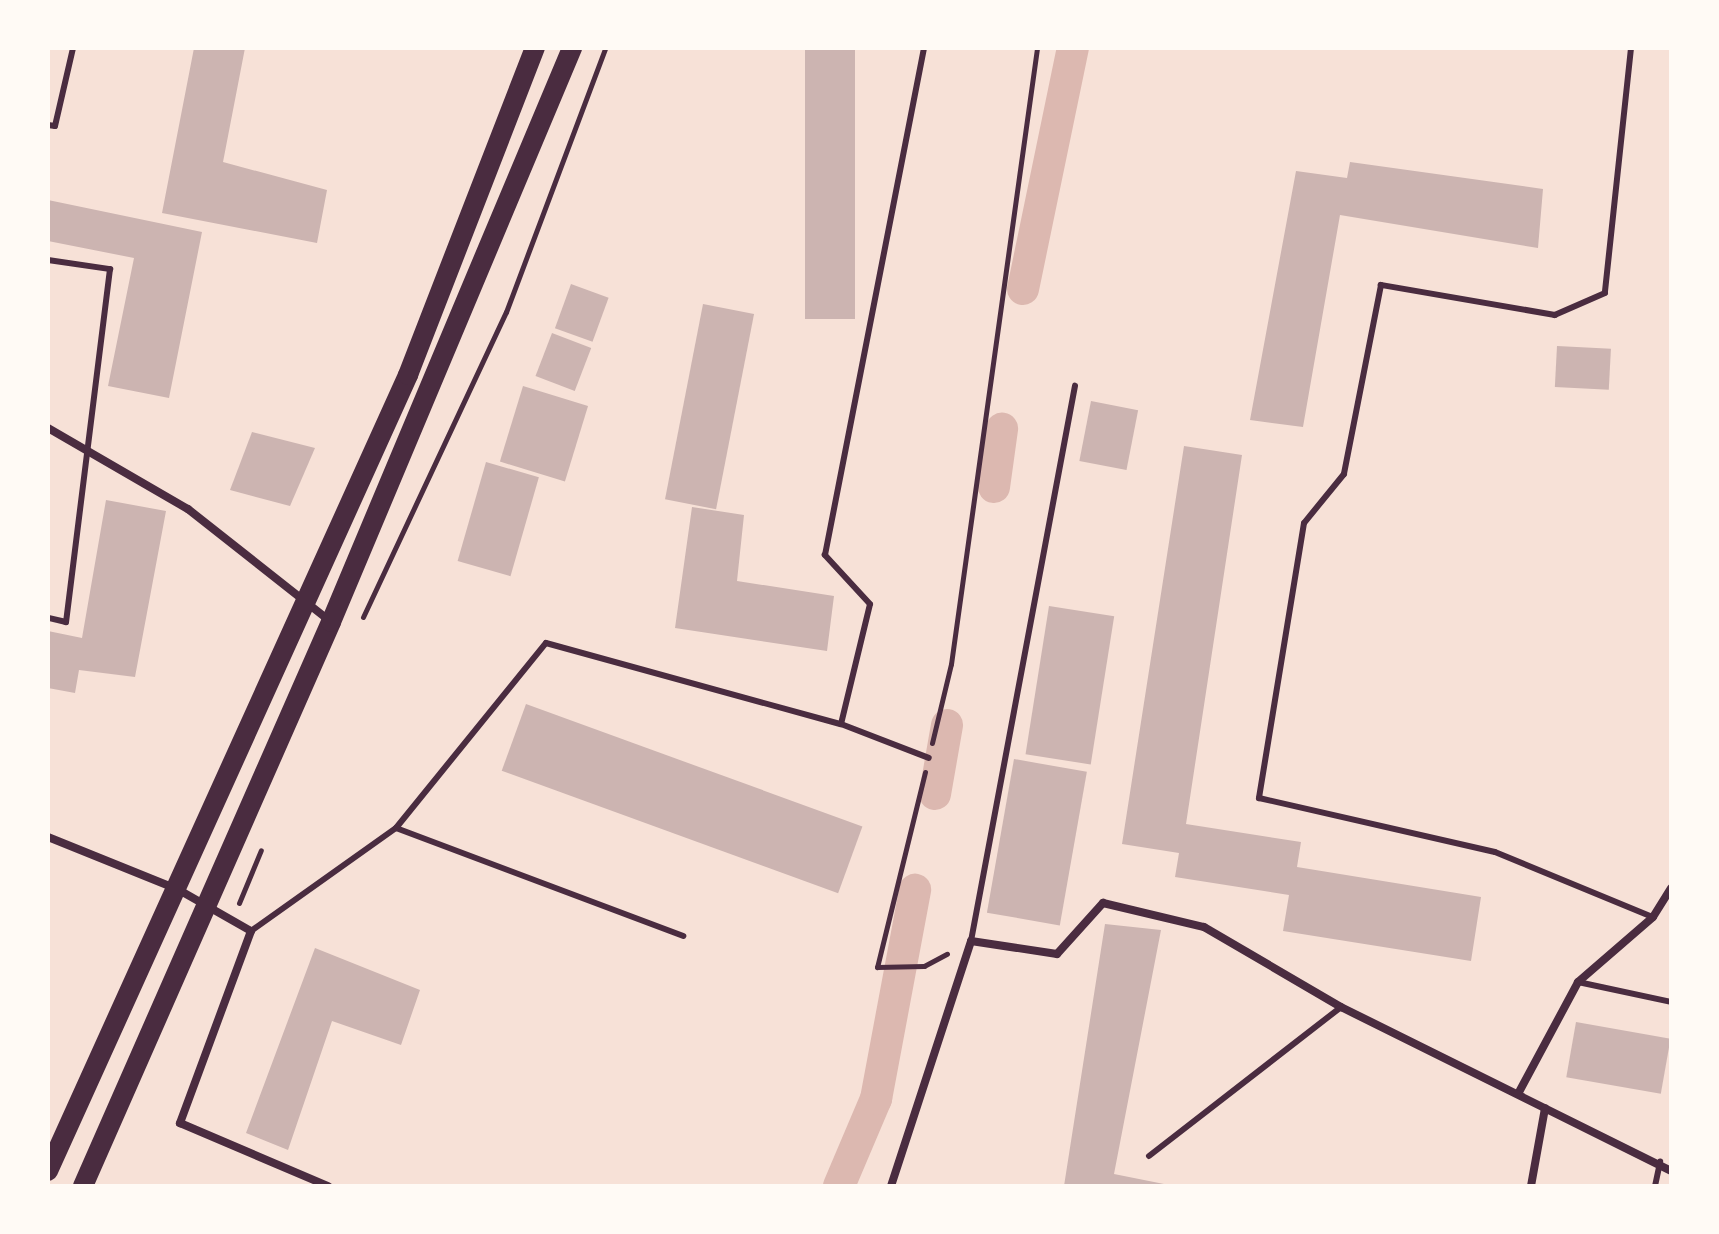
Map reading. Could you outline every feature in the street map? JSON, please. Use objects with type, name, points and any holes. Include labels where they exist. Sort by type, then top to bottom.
[{"type":"main road","points":[[48,1171],[179,890],[408,375],[535,48]]},
{"type":"main road","points":[[83,1186],[331,622],[572,48]]},
{"type":"street","points":[[48,428],[188,509],[331,622]]},
{"type":"street","points":[[48,837],[179,890],[251,931],[180,1123],[328,1186]]},
{"type":"street","points":[[1518,1094],[1578,982],[1653,917],[1671,888]]},
{"type":"street","points":[[891,1186],[971,941],[1057,954],[1103,903],[1204,927],[1341,1007],[1660,1162],[1671,1171]]},
{"type":"street","points":[[1531,1186],[1545,1108]]},
{"type":"lane","points":[[48,125],[55,126],[73,48]]},
{"type":"lane","points":[[841,724],[870,604],[825,555],[924,48]]},
{"type":"lane","points":[[1631,48],[1605,293],[1555,315],[1381,285],[1344,474],[1304,523],[1259,798],[1495,852],[1653,917]]},
{"type":"lane","points":[[48,260],[110,269],[66,622],[48,618]]},
{"type":"lane","points":[[971,941],[1075,386]]},
{"type":"lane","points":[[251,931],[396,828],[546,643],[841,724],[929,758]]},
{"type":"lane","points":[[396,828],[683,936]]},
{"type":"lane","points":[[1578,982],[1671,1002]]},
{"type":"lane","points":[[1149,1156],[1341,1007]]},
{"type":"lane","points":[[1655,1186],[1660,1162]]},
{"type":"path","points":[[360,624],[506,312],[605,48]]},
{"type":"path","points":[[924,966],[877,967],[951,664],[1037,48]]},
{"type":"path","points":[[232,920],[262,847]]},
{"type":"building","points":[[194,48],[245,48],[223,162],[327,190],[317,243],[162,213]]},
{"type":"building","points":[[805,48],[855,48],[855,319],[805,319]]},
{"type":"building","points":[[1350,162],[1543,189],[1538,248],[1340,215],[1303,427],[1250,420],[1296,171],[1347,178]]},
{"type":"building","points":[[48,200],[202,232],[169,398],[108,386],[134,258],[48,241]]},
{"type":"building","points":[[571,284],[609,298],[593,342],[555,328]]},
{"type":"building","points":[[703,304],[754,314],[716,509],[665,499]]},
{"type":"building","points":[[552,333],[591,348],[575,391],[536,376]]},
{"type":"building","points":[[1557,346],[1611,349],[1609,390],[1555,387]]},
{"type":"building","points":[[523,386],[588,406],[565,481],[500,462]]},
{"type":"building","points":[[1091,401],[1138,410],[1126,470],[1079,461]]},
{"type":"building","points":[[252,432],[315,448],[290,506],[230,490]]},
{"type":"building","points":[[1184,446],[1242,455],[1186,824],[1301,842],[1297,867],[1481,897],[1471,961],[1283,931],[1289,895],[1175,877],[1179,853],[1122,844]]},
{"type":"building","points":[[486,462],[539,477],[510,576],[458,561]]},
{"type":"building","points":[[106,500],[166,511],[135,677],[79,670],[75,693],[48,688],[48,631],[82,638]]},
{"type":"building","points":[[692,507],[744,515],[737,581],[834,596],[827,651],[675,628]]},
{"type":"building","points":[[1049,606],[1114,616],[1091,764],[1026,754]]},
{"type":"building","points":[[526,704],[862,826],[838,893],[502,771]]},
{"type":"building","points":[[1014,759],[1087,772],[1060,925],[987,913]]},
{"type":"building","points":[[1105,924],[1161,930],[1114,1174],[1174,1186],[1064,1186]]},
{"type":"building","points":[[315,948],[420,990],[401,1045],[332,1021],[288,1150],[246,1133]]},
{"type":"building","points":[[1576,1022],[1671,1039],[1661,1094],[1566,1077]]},
{"type":"waterway","points":[[1023,289],[1073,48]]},
{"type":"waterway","points":[[994,487],[1002,429]]},
{"type":"waterway","points":[[935,794],[947,725]]},
{"type":"waterway","points":[[839,1186],[876,1099],[915,890]]}]
